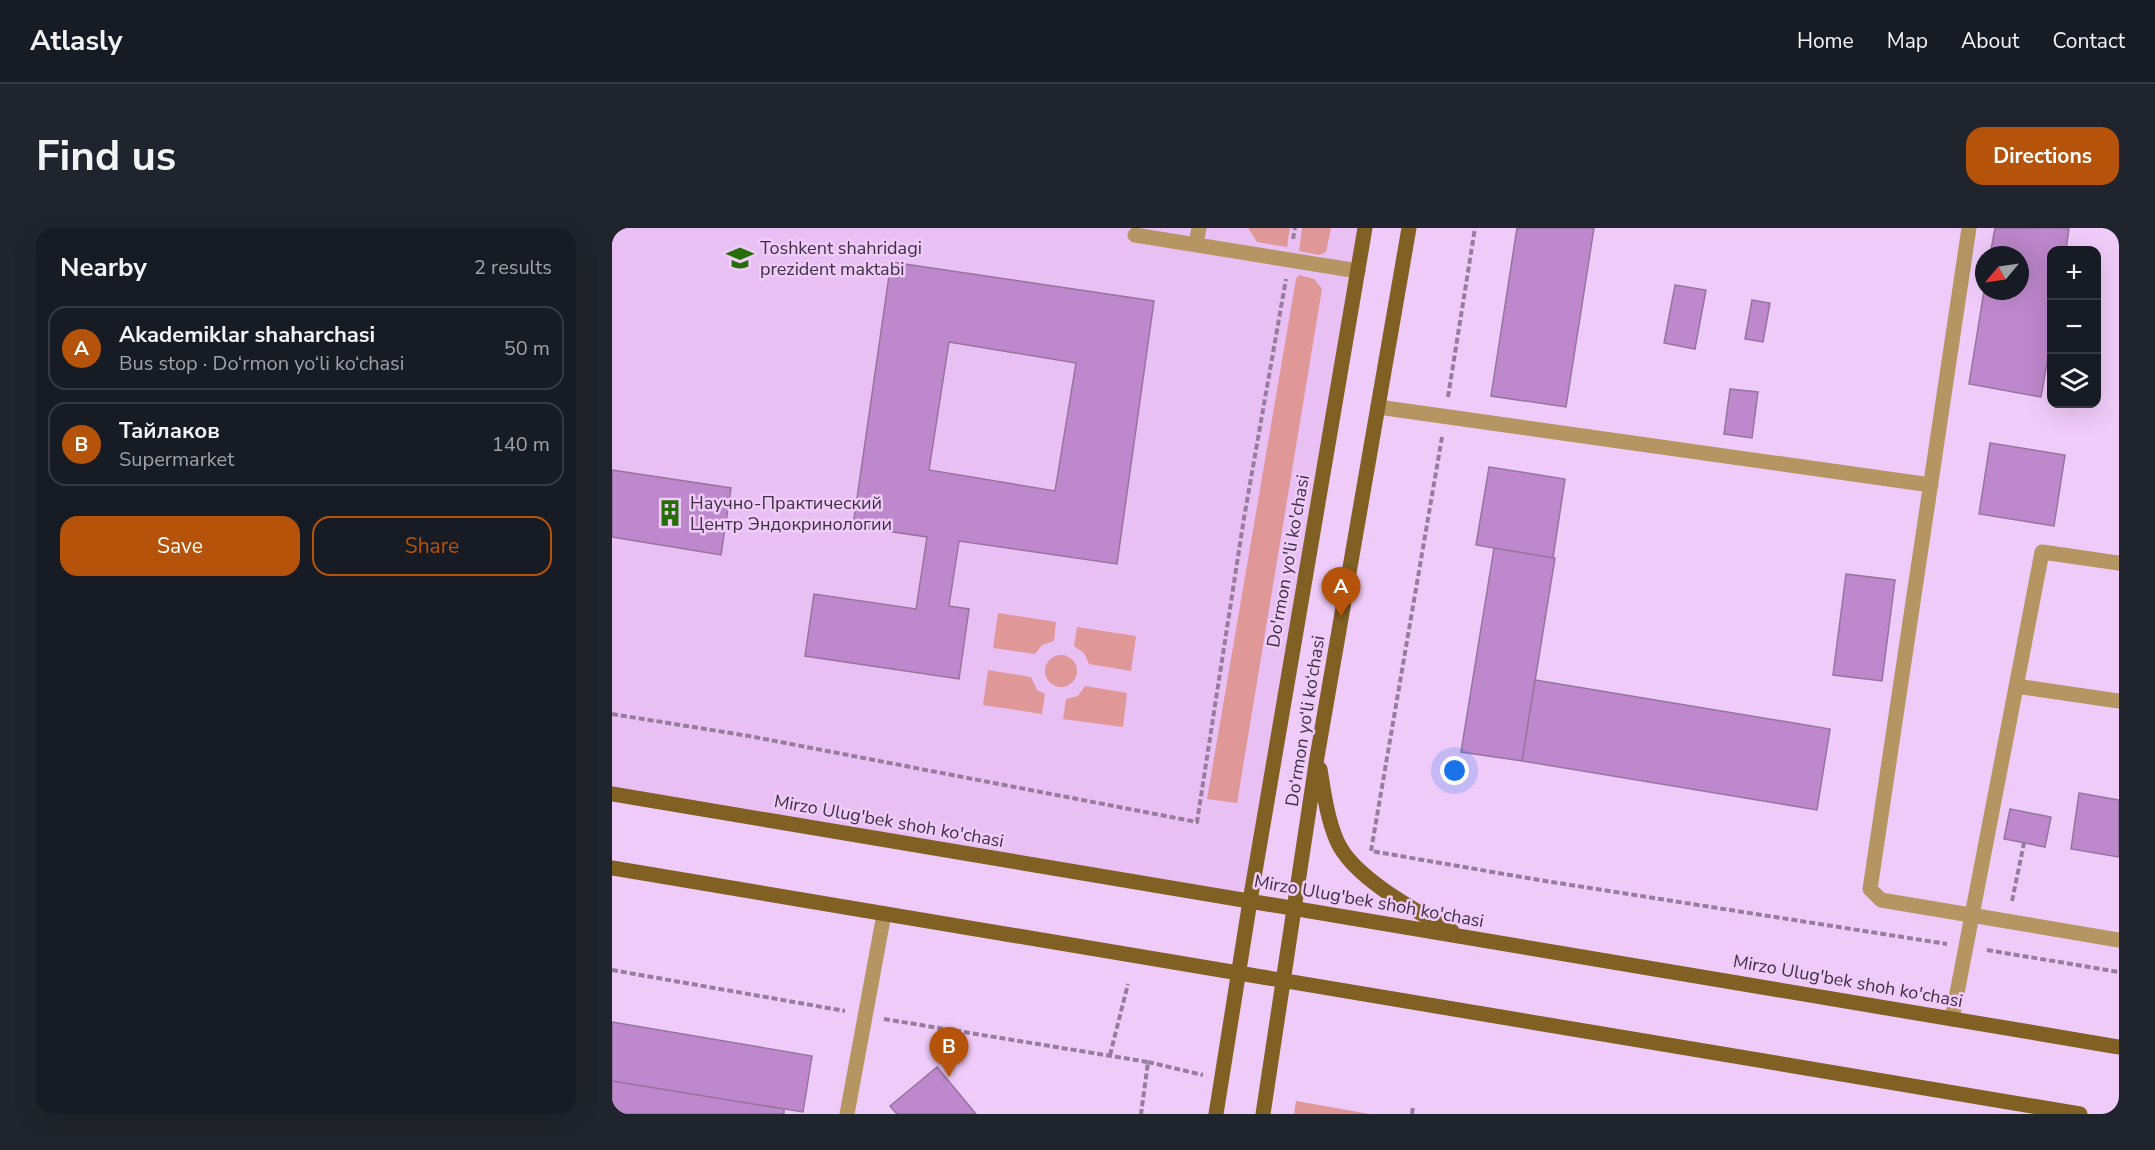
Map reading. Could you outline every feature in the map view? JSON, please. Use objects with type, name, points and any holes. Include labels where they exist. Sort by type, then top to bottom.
[{"type":"main road","name":"Do'rmon yo'li ko'chasi","points":[[1250,901],[1365,228]]},
{"type":"main road","name":"Do‘rmon yo‘li ko‘chasi","points":[[1263,1114],[1317,757],[1409,228]]},
{"type":"main road","points":[[1317,757],[1331,823],[1338,843],[1352,861],[1368,877],[1390,893],[1460,936]]},
{"type":"main road","name":"Mirzo Ulug'bek shoh ko'chasi","points":[[612,794],[2119,1047]]},
{"type":"main road","points":[[612,868],[2080,1114]]},
{"type":"main road","points":[[1216,1114],[1250,901]]},
{"type":"lane","points":[[1196,244],[1199,228]]},
{"type":"lane","points":[[1969,228],[1870,889],[1881,900],[2119,940]]},
{"type":"lane","points":[[1135,235],[1358,271]]},
{"type":"lane","points":[[1378,407],[1931,485]]},
{"type":"lane","points":[[1952,1018],[2042,552],[2119,563]]},
{"type":"lane","points":[[2016,686],[2119,701]]},
{"type":"lane","points":[[847,1114],[884,914]]},
{"type":"path","points":[[612,714],[749,736],[1197,822],[1243,529],[1295,228]]},
{"type":"path","points":[[1475,228],[1371,851],[1539,880],[2119,972]]},
{"type":"path","points":[[2011,908],[2024,843]]},
{"type":"path","points":[[612,970],[866,1016],[1148,1062],[1203,1075]]},
{"type":"path","points":[[1110,1056],[1128,984]]},
{"type":"path","points":[[1141,1114],[1148,1062]]},
{"type":"path","points":[[1412,1114],[1413,1107]]},
{"type":"shaded area","points":[[612,228],[1365,228],[1250,901],[612,794]]},
{"type":"shaded area","points":[[1248,228],[1290,228],[1287,247],[1257,242]]},
{"type":"shaded area","points":[[1302,228],[1331,228],[1326,252],[1319,255],[1299,251]]},
{"type":"shaded area","points":[[1299,275],[1314,279],[1322,289],[1237,803],[1207,799],[1296,279]]},
{"type":"shaded area","points":[[998,613],[1056,622],[1054,641],[1042,645],[1035,654],[993,648]]},
{"type":"shaded area","points":[[1077,627],[1136,636],[1131,671],[1089,664],[1084,653],[1074,646]]},
{"type":"shaded area","points":[[1061,655],[1072,660],[1077,671],[1072,682],[1061,687],[1050,682],[1045,671],[1050,660]]},
{"type":"shaded area","points":[[988,670],[1031,677],[1037,690],[1045,694],[1042,714],[983,705]]},
{"type":"shaded area","points":[[1085,686],[1127,693],[1123,727],[1063,719],[1066,699],[1078,696]]},
{"type":"shaded area","points":[[1296,1101],[1370,1114],[1294,1114]]},
{"type":"building","points":[[1517,228],[1594,228],[1566,407],[1491,396]]},
{"type":"building","points":[[1995,228],[2069,228],[2067,246],[2047,246],[2047,363],[2041,397],[1969,384],[1983,300],[2029,300],[2029,246],[1992,246]]},
{"type":"building","points":[[891,262],[1154,301],[1117,564],[959,541],[949,606],[969,609],[959,679],[805,656],[814,594],[916,609],[927,537],[853,526]],"holes":[[[949,342],[1076,363],[1055,491],[929,470]]]},
{"type":"building","points":[[1675,285],[1706,290],[1695,349],[1664,343]]},
{"type":"building","points":[[1752,300],[1770,303],[1763,342],[1745,339]]},
{"type":"building","points":[[1730,389],[1758,392],[1752,438],[1724,434]]},
{"type":"building","points":[[1990,443],[2065,455],[2054,526],[1979,514]]},
{"type":"building","points":[[1489,467],[1565,479],[1553,558],[1476,545]]},
{"type":"building","name":"Научно-Практический Центр Эндокринологии","points":[[612,470],[731,488],[721,555],[612,537]]},
{"type":"building","points":[[1494,548],[1555,558],[1522,761],[1461,752]]},
{"type":"building","points":[[1846,574],[1895,580],[1882,681],[1833,675]]},
{"type":"building","points":[[1535,680],[1830,729],[1817,810],[1522,761]]},
{"type":"building","points":[[2079,793],[2119,800],[2119,857],[2071,849]]},
{"type":"building","points":[[2010,809],[2051,817],[2045,847],[2004,839]]},
{"type":"building","points":[[612,1022],[812,1056],[803,1112],[612,1081]]},
{"type":"building","points":[[937,1067],[976,1114],[897,1114],[890,1106]]},
{"type":"building","points":[[612,1081],[784,1109],[784,1114],[612,1114]]},
{"type":"place","name":"Toshkent shahridagi prezident maktabi","points":[[740,258]]},
{"type":"place","name":"Научно-Практический Центр Эндокринологии","points":[[670,513]]},
{"type":"place","name":"Akademiklar shaharchasi","points":[[1341,617]]},
{"type":"place","name":"Тайлаков","points":[[949,1077]]}]
